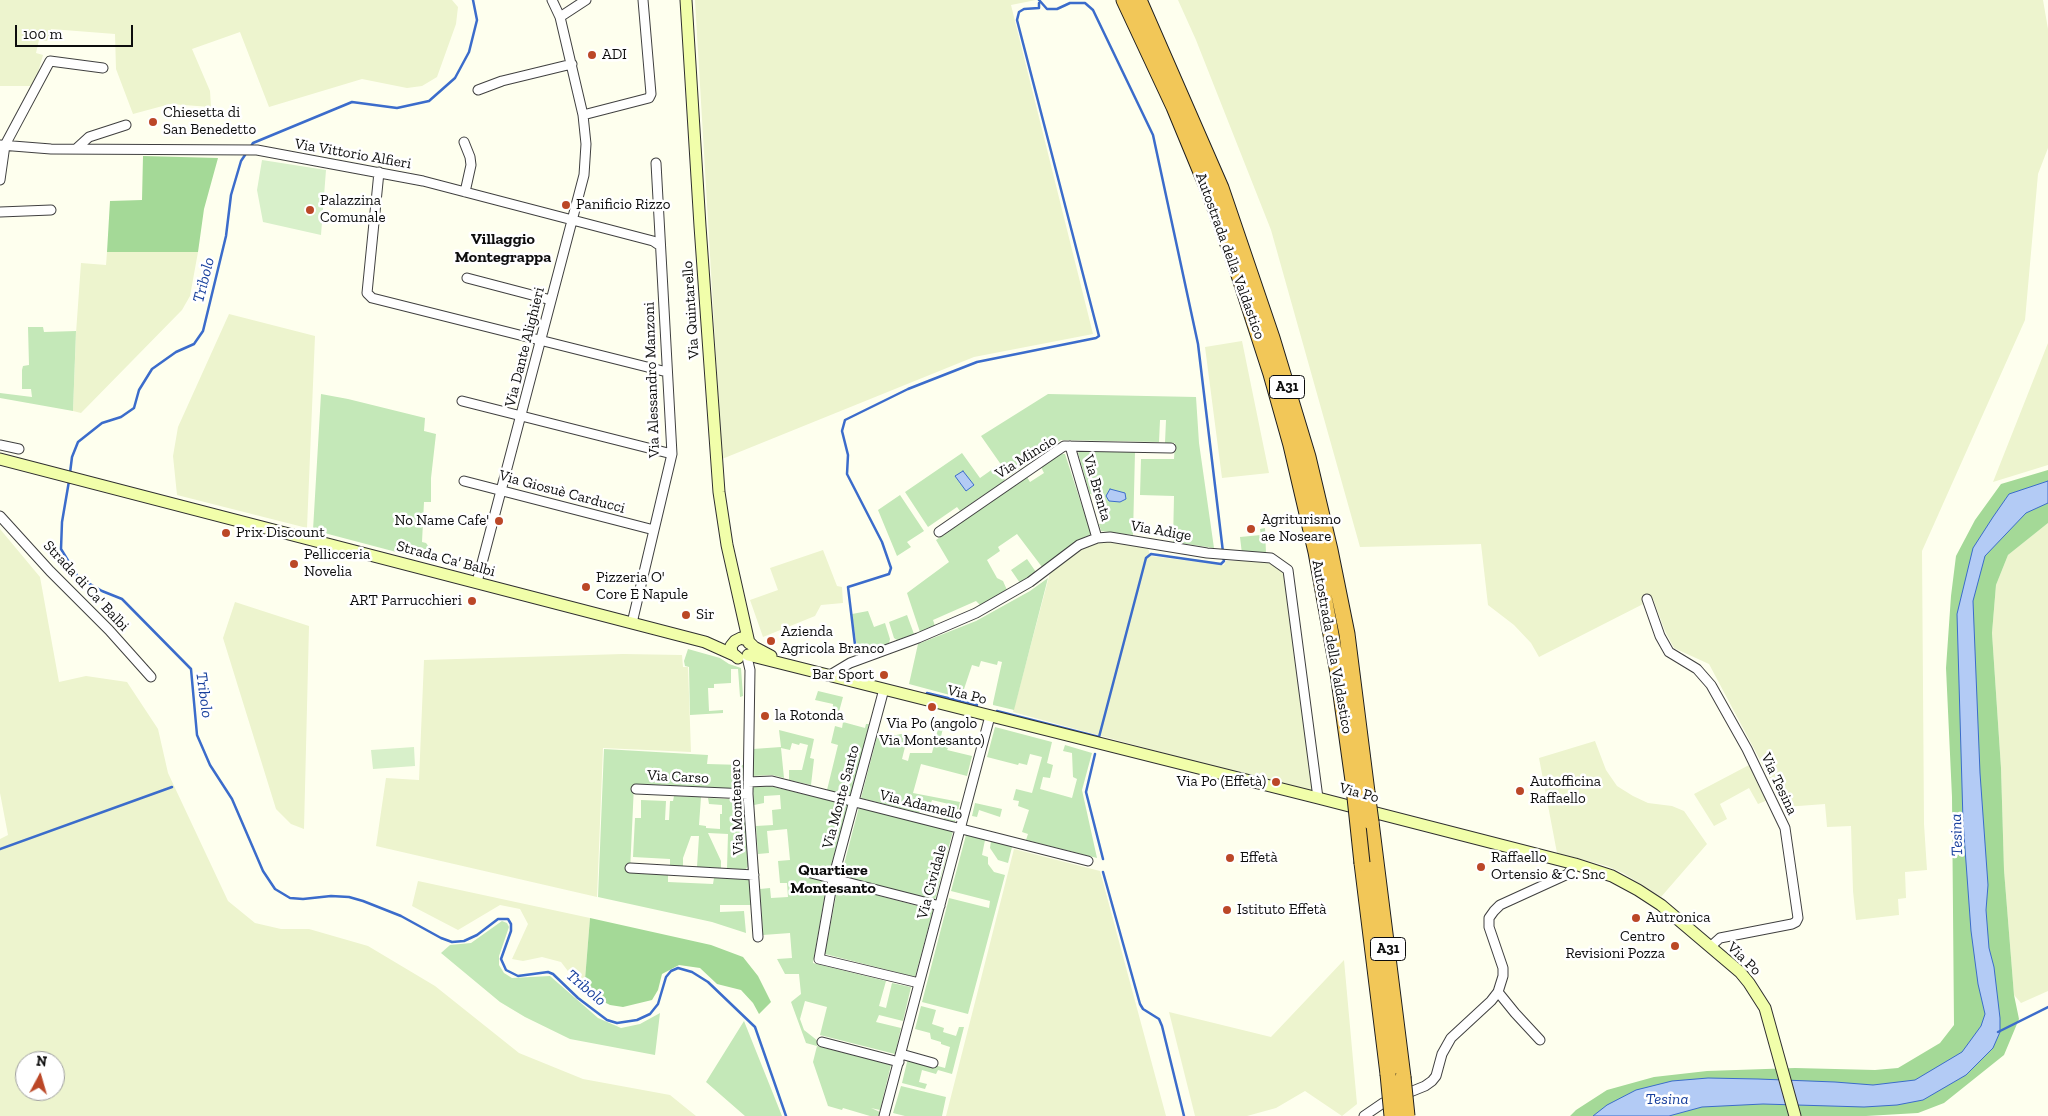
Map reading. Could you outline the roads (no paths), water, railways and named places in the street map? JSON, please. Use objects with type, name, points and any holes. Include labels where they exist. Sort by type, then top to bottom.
[{"type":"highway","name":"Autostrada della Valdastico","points":[[1124,0],[1163,82],[1210,194],[1243,286],[1291,445],[1316,552],[1361,790],[1371,822],[1395,1076],[1392,1116]]},
{"type":"highway","name":"A31","points":[[1139,0],[1220,188],[1272,338],[1308,457],[1347,634],[1361,790]]},
{"type":"highway","name":"Autostrada della Valdastico","points":[[1361,790],[1362,863],[1395,1076],[1407,1116]]},
{"type":"main road","name":"Via Quintarello","points":[[686,0],[719,492],[727,545],[743,616],[744,652]]},
{"type":"main road","name":"Strada Ca' Balbi","points":[[0,459],[744,652]]},
{"type":"main road","name":"Via Quintarello","points":[[735,640],[743,616]]},
{"type":"main road","name":"Strada Ca' Balbi","points":[[706,642],[735,640]]},
{"type":"main road","points":[[735,640],[731,647],[744,652]]},
{"type":"main road","name":"Via Po","points":[[744,652],[1575,864],[1612,876],[1661,905],[1749,982],[1758,994],[1767,1014],[1795,1116]]},
{"type":"street","name":"Via Dante Alighieri","points":[[477,582],[584,175],[586,144],[583,115],[560,16],[552,0]]},
{"type":"street","points":[[560,16],[586,0]]},
{"type":"street","points":[[583,115],[649,98],[651,94],[643,0]]},
{"type":"street","points":[[0,180],[3,145],[50,60],[103,68]]},
{"type":"street","points":[[478,90],[502,81],[572,64]]},
{"type":"street","points":[[78,148],[89,137],[126,125]]},
{"type":"street","points":[[464,142],[471,165],[465,192]]},
{"type":"street","name":"Via Vittorio Alfieri","points":[[3,145],[51,148],[257,150],[379,172],[465,192],[653,241],[659,245]]},
{"type":"street","name":"Via Alessandro Manzoni","points":[[632,623],[672,454],[659,245],[656,162]]},
{"type":"street","points":[[379,172],[367,292],[372,298],[667,372]]},
{"type":"street","points":[[0,212],[51,210]]},
{"type":"street","points":[[467,278],[551,300]]},
{"type":"street","points":[[462,401],[672,454]]},
{"type":"street","points":[[0,445],[20,449]]},
{"type":"street","name":"Via Mincio","points":[[939,532],[1064,446],[1171,448]]},
{"type":"street","name":"Via Brenta","points":[[1070,446],[1097,538]]},
{"type":"street","name":"Via Giosuè Carducci","points":[[464,481],[654,530]]},
{"type":"street","name":"Strada di Ca' Balbi","points":[[0,516],[50,571],[109,630],[150,677]]},
{"type":"street","name":"Via Adige","points":[[830,675],[850,663],[918,638],[976,613],[1030,582],[1078,545],[1097,538],[1110,536],[1223,554],[1271,558],[1288,570],[1318,798]]},
{"type":"street","name":"Via Tesina","points":[[1647,599],[1660,636],[1670,652],[1697,669],[1710,685],[1747,748],[1785,828],[1798,918],[1796,922],[1720,938],[1710,946]]},
{"type":"street","name":"Via Montenero","points":[[744,652],[743,663],[750,676],[748,794],[758,937]]},
{"type":"street","name":"Via Monte Santo","points":[[884,689],[833,879],[819,959],[920,983]]},
{"type":"street","name":"Via Cividale","points":[[884,1116],[990,716]]},
{"type":"street","name":"Via Adamello","points":[[748,782],[772,781],[1088,861]]},
{"type":"street","name":"Via Carso","points":[[636,789],[748,794]]},
{"type":"street","points":[[1364,1116],[1383,1103],[1425,1086],[1432,1081],[1436,1076],[1442,1054],[1451,1038],[1491,1001],[1498,992],[1502,981],[1503,968],[1489,927],[1489,918],[1494,911],[1500,905],[1568,874],[1575,864]]},
{"type":"street","points":[[630,868],[754,875]]},
{"type":"street","points":[[807,872],[940,906]]},
{"type":"street","points":[[1498,992],[1540,1040]]},
{"type":"street","points":[[822,1042],[933,1063]]},
{"type":"water","points":[[963,471],[974,485],[966,491],[955,476]]},
{"type":"water","name":"Tesina","points":[[2048,481],[2048,503],[2026,513],[1985,556],[1973,601],[1980,773],[1988,885],[1986,910],[1989,948],[1994,967],[2000,1018],[2000,1032],[1993,1048],[1966,1075],[1923,1100],[1897,1105],[1864,1107],[1763,1104],[1702,1107],[1669,1116],[1593,1116],[1607,1105],[1636,1090],[1672,1081],[1708,1078],[1873,1085],[1915,1080],[1962,1052],[1981,1026],[1985,1014],[1978,984],[1971,931],[1963,821],[1957,614],[1973,548],[1993,517],[2009,494]]},
{"type":"water","points":[[1110,489],[1125,493],[1126,499],[1120,502],[1109,501],[1106,496]]},
{"type":"waterway","name":"Tribolo","points":[[250,148],[253,143],[352,102],[397,108],[429,101],[455,78],[469,52],[477,20],[473,0]]},
{"type":"waterway","points":[[1039,0],[1047,9],[1057,9],[1070,3],[1085,3],[1093,10],[1153,135],[1198,344],[1223,552]]},
{"type":"waterway","points":[[856,653],[848,587],[889,574],[891,568],[882,542],[847,474],[848,455],[842,431],[845,420],[908,389],[977,362],[1099,336],[1017,20],[1019,12],[1024,9],[1039,8],[1039,3]]},
{"type":"waterway","name":"Tribolo","points":[[70,473],[72,457],[78,442],[102,423],[121,417],[134,408],[139,390],[152,369],[176,352],[194,344],[203,331],[226,236],[231,195],[241,161],[247,152]]},
{"type":"waterway","name":"Tribolo","points":[[69,481],[62,522],[61,549],[78,577],[102,591],[122,599],[191,669],[197,735],[210,765],[232,799],[263,871],[275,889],[290,898],[303,899],[331,896],[349,897],[363,901],[401,916],[452,942],[464,941],[477,935],[498,919],[508,919],[511,924],[511,931],[501,959],[506,970],[518,976],[548,972],[553,974],[578,998],[607,1020],[617,1023],[637,1020],[650,1014],[658,1004],[666,977],[671,971],[678,968],[692,972],[708,982],[755,1027],[786,1116]]},
{"type":"waterway","points":[[997,711],[1099,737],[1146,558],[1151,554],[1221,564],[1224,561],[1223,557]]},
{"type":"waterway","points":[[927,693],[977,705]]},
{"type":"waterway","points":[[1095,754],[1086,792],[1103,859]]},
{"type":"waterway","points":[[0,849],[172,787]]},
{"type":"waterway","points":[[1103,872],[1140,1004],[1143,1009],[1159,1019],[1162,1026],[1184,1116]]},
{"type":"waterway","points":[[1998,1032],[2048,1007]]},
{"type":"place","name":"ADI","points":[[592,55]]},
{"type":"place","name":"Chiesetta di San Benedetto","points":[[153,122]]},
{"type":"place","name":"Panificio Rizzo","points":[[566,205]]},
{"type":"place","name":"Palazzina Comunale","points":[[310,210]]},
{"type":"place","name":"No Name Cafe'","points":[[499,521]]},
{"type":"place","name":"Agriturismo ae Noseare","points":[[1251,529]]},
{"type":"place","name":"Prix Discount","points":[[226,533]]},
{"type":"place","name":"Pellicceria Novelia","points":[[294,564]]},
{"type":"place","name":"Pizzeria O' Core E Napule","points":[[586,587]]},
{"type":"place","name":"ART Parrucchieri","points":[[472,601]]},
{"type":"place","name":"Sir","points":[[686,615]]},
{"type":"place","name":"Azienda Agricola Branco","points":[[771,641]]},
{"type":"place","name":"Bar Sport","points":[[884,675]]},
{"type":"place","name":"Via Po (angolo Via Montesanto)","points":[[932,707]]},
{"type":"place","name":"la Rotonda","points":[[765,716]]},
{"type":"place","name":"Via Po (Effetà)","points":[[1276,782]]},
{"type":"place","name":"Autofficina Raffaello","points":[[1520,791]]},
{"type":"place","name":"Effetà","points":[[1230,858]]},
{"type":"place","name":"Raffaello Ortensio & C. Snc","points":[[1481,867]]},
{"type":"place","name":"Istituto Effetà","points":[[1227,910]]},
{"type":"place","name":"Autronica","points":[[1636,918]]},
{"type":"place","name":"Centro Revisioni Pozza","points":[[1675,946]]},
{"type":"district","name":"Villaggio Montegrappa","points":[[503,248]]},
{"type":"district","name":"Quartiere Montesanto","points":[[833,879]]}]
